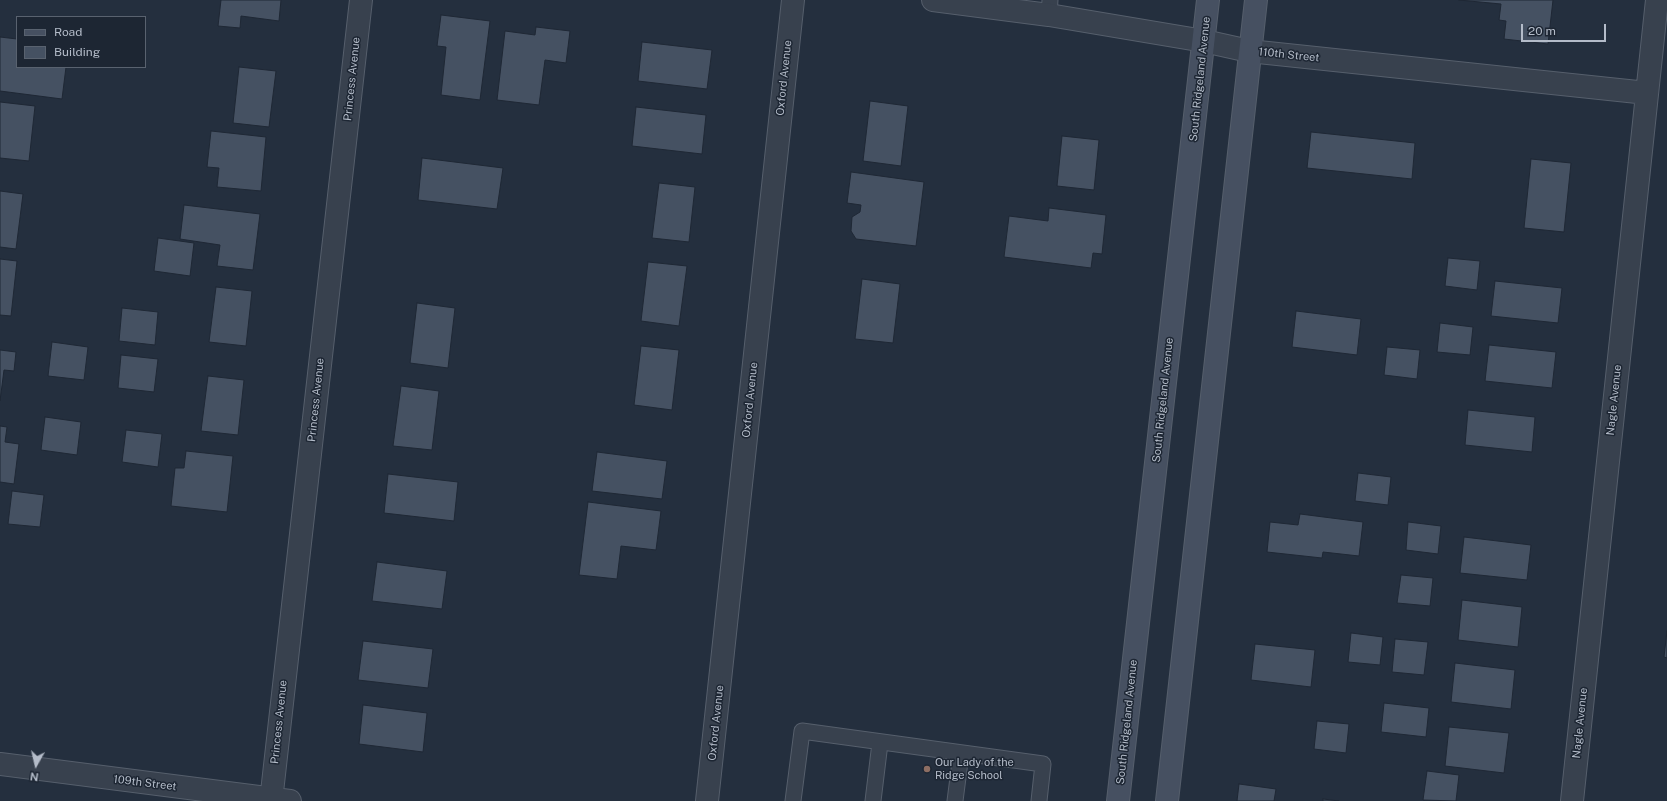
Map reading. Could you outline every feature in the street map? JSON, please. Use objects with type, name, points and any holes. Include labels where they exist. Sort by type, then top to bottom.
[{"type":"main road","name":"South Ridgeland Avenue","points":[[1118,801],[1208,0]]},
{"type":"main road","points":[[1167,801],[1249,51],[1256,0]]},
{"type":"street","name":"Princess Avenue","points":[[277,800],[360,0]]},
{"type":"street","name":"Oxford Avenue","points":[[707,801],[793,0]]},
{"type":"street","name":"110th Street","points":[[933,0],[1050,8],[1249,51],[1647,93]]},
{"type":"street","name":"Nagle Avenue","points":[[1572,801],[1657,0]]},
{"type":"street","name":"109th Street","points":[[0,764],[277,800]]},
{"type":"lane","points":[[793,801],[802,731],[880,743],[1043,764],[1039,801]]},
{"type":"lane","points":[[873,801],[880,743]]},
{"type":"lane","points":[[955,801],[961,754]]},
{"type":"building","points":[[221,0],[281,0],[279,21],[241,16],[240,28],[218,26]]},
{"type":"building","points":[[1459,0],[1553,0],[1548,44],[1504,39],[1506,21],[1499,20],[1501,4]]},
{"type":"building","points":[[441,15],[490,21],[480,100],[441,95],[446,47],[437,46]]},
{"type":"building","points":[[536,27],[570,31],[566,63],[545,60],[539,105],[497,100],[505,31],[535,35]]},
{"type":"building","points":[[0,37],[16,39],[16,68],[66,68],[62,99],[0,91]]},
{"type":"building","points":[[642,42],[712,50],[707,89],[638,81]]},
{"type":"building","points":[[239,67],[276,71],[269,127],[233,123]]},
{"type":"building","points":[[870,101],[908,106],[901,166],[863,161]]},
{"type":"building","points":[[0,102],[35,106],[29,161],[0,158]]},
{"type":"building","points":[[636,107],[706,115],[702,154],[632,146]]},
{"type":"building","points":[[211,131],[266,137],[261,191],[217,187],[219,168],[207,167]]},
{"type":"building","points":[[1311,132],[1415,143],[1412,179],[1307,168]]},
{"type":"building","points":[[1062,136],[1099,140],[1094,190],[1057,186]]},
{"type":"building","points":[[422,158],[503,168],[497,209],[418,200]]},
{"type":"building","points":[[1531,159],[1571,163],[1564,232],[1524,228]]},
{"type":"building","points":[[851,172],[924,182],[916,246],[856,239],[851,231],[852,217],[860,212],[861,205],[847,203]]},
{"type":"building","points":[[659,183],[695,187],[689,242],[652,238]]},
{"type":"building","points":[[0,191],[23,194],[16,249],[0,247]]},
{"type":"building","points":[[184,205],[260,214],[253,270],[217,266],[220,245],[180,239]]},
{"type":"building","points":[[1049,208],[1106,215],[1102,254],[1093,253],[1091,268],[1004,257],[1009,216],[1048,221]]},
{"type":"building","points":[[158,238],[194,243],[190,276],[154,271]]},
{"type":"building","points":[[1448,258],[1480,261],[1477,290],[1445,286]]},
{"type":"building","points":[[0,259],[17,261],[11,316],[0,315]]},
{"type":"building","points":[[648,262],[687,266],[679,326],[641,321]]},
{"type":"building","points":[[862,279],[900,284],[893,343],[855,339]]},
{"type":"building","points":[[1495,281],[1562,288],[1558,323],[1491,316]]},
{"type":"building","points":[[216,287],[252,291],[246,346],[209,342]]},
{"type":"building","points":[[417,303],[455,308],[448,368],[410,363]]},
{"type":"building","points":[[122,308],[158,312],[155,345],[119,341]]},
{"type":"building","points":[[1296,311],[1361,319],[1357,355],[1292,347]]},
{"type":"building","points":[[1440,323],[1473,327],[1470,355],[1437,352]]},
{"type":"building","points":[[52,342],[88,347],[84,380],[48,376]]},
{"type":"building","points":[[1489,345],[1556,352],[1552,388],[1485,381]]},
{"type":"building","points":[[641,346],[679,350],[672,410],[634,405]]},
{"type":"building","points":[[1387,347],[1420,350],[1417,379],[1384,375]]},
{"type":"building","points":[[0,350],[16,352],[14,371],[4,370],[0,401]]},
{"type":"building","points":[[121,355],[158,359],[154,392],[118,388]]},
{"type":"building","points":[[208,376],[244,380],[238,435],[201,431]]},
{"type":"building","points":[[401,386],[439,391],[432,450],[393,446]]},
{"type":"building","points":[[1468,410],[1535,417],[1532,452],[1465,445]]},
{"type":"building","points":[[45,417],[81,422],[77,455],[41,450]]},
{"type":"building","points":[[0,426],[7,427],[5,442],[19,444],[14,484],[0,482]]},
{"type":"building","points":[[126,430],[162,434],[158,467],[122,462]]},
{"type":"building","points":[[186,451],[233,456],[227,512],[171,506],[175,468],[184,468]]},
{"type":"building","points":[[597,452],[667,461],[662,499],[592,491]]},
{"type":"building","points":[[1358,473],[1391,477],[1388,505],[1355,501]]},
{"type":"building","points":[[388,474],[458,482],[454,521],[384,513]]},
{"type":"building","points":[[12,491],[44,495],[40,527],[8,524]]},
{"type":"building","points":[[588,502],[661,511],[656,550],[621,546],[617,579],[579,575]]},
{"type":"building","points":[[1300,514],[1363,522],[1359,556],[1323,552],[1322,558],[1267,552],[1270,522],[1298,525]]},
{"type":"building","points":[[1408,522],[1441,526],[1438,554],[1406,550]]},
{"type":"building","points":[[1464,537],[1531,545],[1527,580],[1460,573]]},
{"type":"building","points":[[377,562],[447,571],[442,609],[372,601]]},
{"type":"building","points":[[1401,575],[1433,578],[1430,606],[1397,603]]},
{"type":"building","points":[[1462,600],[1522,607],[1518,647],[1458,640]]},
{"type":"building","points":[[1667,631],[1667,658],[1664,657]]},
{"type":"building","points":[[1351,633],[1383,637],[1380,665],[1348,662]]},
{"type":"building","points":[[1395,639],[1428,642],[1424,675],[1392,672]]},
{"type":"building","points":[[363,641],[433,649],[428,688],[358,680]]},
{"type":"building","points":[[1255,644],[1315,650],[1311,687],[1251,680]]},
{"type":"building","points":[[1455,663],[1515,670],[1511,709],[1451,702]]},
{"type":"building","points":[[1384,703],[1429,708],[1426,737],[1381,732]]},
{"type":"building","points":[[363,705],[427,713],[423,752],[359,744]]},
{"type":"building","points":[[1317,721],[1349,724],[1346,753],[1314,749]]},
{"type":"building","points":[[1449,727],[1509,733],[1504,773],[1445,766]]},
{"type":"building","points":[[1427,771],[1459,775],[1456,801],[1423,800]]},
{"type":"building","points":[[1239,784],[1276,789],[1274,801],[1237,801]]},
{"type":"building","points":[[1323,799],[1339,801],[1323,801]]},
{"type":"place","name":"Our Lady of the Ridge School","points":[[927,769]]}]
